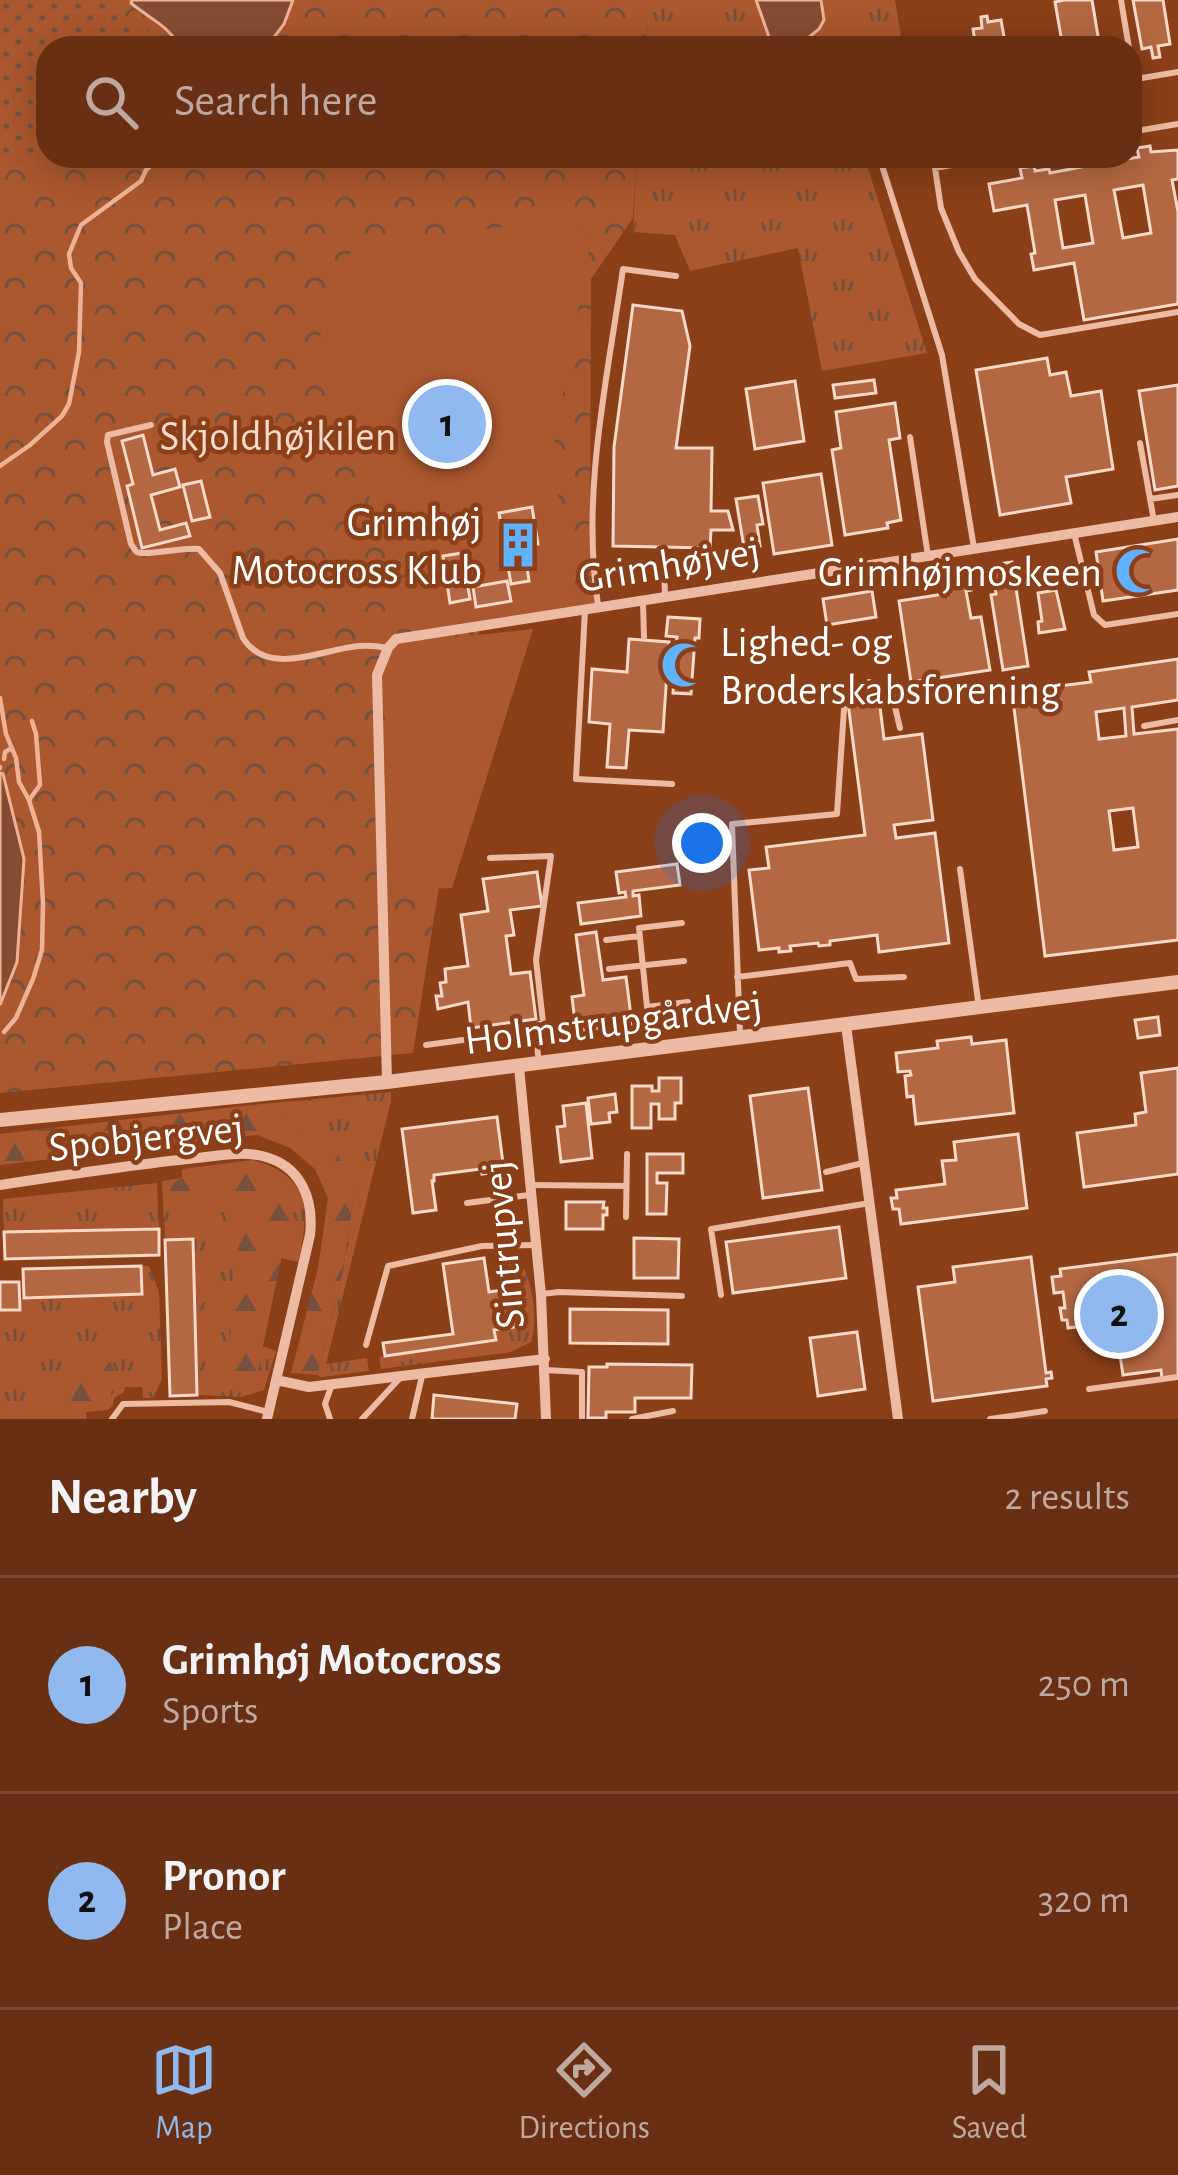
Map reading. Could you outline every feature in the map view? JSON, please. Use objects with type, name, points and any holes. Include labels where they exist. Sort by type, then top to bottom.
[{"type":"street","name":"Grimhøjvej","points":[[388,648],[408,635],[1178,517]]},
{"type":"street","points":[[388,648],[377,675],[388,1082]]},
{"type":"street","name":"Holmstrupgårdvej","points":[[0,1120],[388,1082],[1178,982]]},
{"type":"street","points":[[846,1025],[898,1419]]},
{"type":"street","name":"Sintrupvej","points":[[519,1066],[541,1295],[546,1419]]},
{"type":"street","name":"Spobjergvej","points":[[0,1185],[237,1154],[260,1155],[290,1170],[308,1194],[312,1216],[268,1415]]},
{"type":"street","points":[[276,1380],[310,1387],[423,1372],[545,1364]]},
{"type":"lane","points":[[1121,0],[1127,36]]},
{"type":"lane","points":[[1142,78],[1178,72]]},
{"type":"lane","points":[[1142,130],[1178,124]]},
{"type":"lane","points":[[883,168],[942,355],[974,549]]},
{"type":"lane","points":[[935,168],[940,208],[959,252],[975,279],[1018,324],[1040,335],[1178,312]]},
{"type":"lane","points":[[672,784],[576,779],[591,610],[596,463],[623,269],[676,276]]},
{"type":"lane","points":[[151,425],[115,432],[107,442],[135,551],[199,549],[220,573],[242,638],[259,655],[285,659],[357,646],[388,648]]},
{"type":"lane","points":[[910,437],[928,556]]},
{"type":"lane","points":[[1140,443],[1154,520]]},
{"type":"lane","points":[[1150,499],[1178,495]]},
{"type":"lane","points":[[1074,533],[1094,615],[1105,625],[1178,614]]},
{"type":"lane","points":[[635,572],[733,558]]},
{"type":"lane","points":[[664,568],[665,598]]},
{"type":"lane","points":[[643,602],[644,637]]},
{"type":"lane","points":[[740,1038],[732,824],[837,814],[845,694],[869,682],[891,690],[900,728]]},
{"type":"lane","points":[[1144,726],[1178,720]]},
{"type":"lane","points":[[490,858],[551,856],[536,959],[543,1022],[535,1026],[538,1055]]},
{"type":"lane","points":[[960,868],[979,1008]]},
{"type":"lane","points":[[658,1048],[647,1007],[638,928],[682,923]]},
{"type":"lane","points":[[605,940],[639,936]]},
{"type":"lane","points":[[609,969],[684,961]]},
{"type":"lane","points":[[737,977],[850,963],[856,979],[904,977]]},
{"type":"lane","points":[[647,1007],[688,1002]]},
{"type":"lane","points":[[426,1045],[536,1030]]},
{"type":"lane","points":[[626,1216],[627,1154]]},
{"type":"lane","points":[[826,1172],[863,1163]]},
{"type":"lane","points":[[467,1203],[532,1190],[626,1186]]},
{"type":"lane","points":[[721,1295],[711,1229],[870,1203]]},
{"type":"lane","points":[[366,1345],[388,1266],[482,1246],[536,1244]]},
{"type":"lane","points":[[541,1295],[682,1296]]},
{"type":"lane","points":[[545,1364],[581,1372],[582,1419]]},
{"type":"lane","points":[[412,1419],[423,1372]]},
{"type":"lane","points":[[362,1419],[403,1375]]},
{"type":"lane","points":[[1089,1389],[1178,1377]]},
{"type":"lane","points":[[330,1419],[326,1400],[332,1384]]},
{"type":"lane","points":[[112,1419],[123,1404],[230,1402],[268,1415]]},
{"type":"lane","points":[[632,1419],[674,1411]]},
{"type":"lane","points":[[990,1419],[1045,1411]]},
{"type":"green space","name":"Skjoldhøjkilen","points":[[0,0],[648,0],[646,36],[36,36],[36,168],[636,168],[633,218],[591,279],[590,540],[598,609],[480,624],[413,1053],[0,1093]]},
{"type":"green space","points":[[0,0],[117,0],[114,8],[155,35],[36,36],[36,161],[0,160]]},
{"type":"green space","points":[[518,0],[895,0],[901,36],[646,36],[647,24],[563,36],[489,36]]},
{"type":"green space","points":[[636,168],[868,168],[927,353],[822,371],[798,248],[690,271],[675,235],[633,232]]},
{"type":"green space","points":[[569,218],[591,239],[552,455],[574,608],[419,627],[400,555],[348,457],[330,406],[321,347],[328,294],[355,246]]},
{"type":"green space","points":[[533,629],[452,888],[391,890],[384,690],[421,641]]},
{"type":"green space","points":[[391,1092],[326,1364],[367,1358],[369,1371],[321,1377],[317,1375],[343,1271],[355,1185],[294,1125],[251,1105]]},
{"type":"green space","points":[[267,1107],[336,1151],[355,1185],[343,1271],[317,1375],[291,1373],[318,1268],[328,1198],[315,1169],[290,1148],[257,1135],[0,1165],[0,1134]]},
{"type":"green space","points":[[252,1160],[286,1175],[302,1198],[304,1227],[298,1262],[281,1258],[262,1346],[276,1351],[264,1390],[241,1397],[197,1395],[193,1240],[165,1240],[162,1181],[182,1178],[182,1169]]},
{"type":"green space","points":[[255,1163],[290,1183],[295,1243],[283,1251],[253,1393],[231,1390],[228,1363],[238,1247],[227,1208],[203,1197],[174,1199],[166,1187],[198,1172]]},
{"type":"green space","points":[[157,1183],[159,1229],[4,1232],[3,1199]]},
{"type":"green space","points":[[516,1253],[532,1296],[531,1342],[511,1352],[381,1369],[379,1357],[495,1340],[494,1330],[514,1326],[508,1254]]},
{"type":"green space","points":[[141,1266],[149,1266],[159,1292],[162,1379],[153,1398],[143,1398],[142,1387],[125,1387],[114,1398],[114,1389],[57,1419],[0,1419],[0,1310],[19,1309],[19,1298],[141,1294]]},
{"type":"green space","points":[[82,1354],[112,1364],[113,1405],[86,1412],[86,1419],[57,1419],[62,1374]]},
{"type":"shaded area","points":[[293,0],[275,36],[172,36],[131,3]]},
{"type":"shaded area","points":[[756,0],[821,0],[824,20],[811,36],[769,36]]},
{"type":"shaded area","points":[[0,773],[24,859],[17,962],[0,1005]]},
{"type":"building","points":[[1092,0],[1098,36],[1061,36],[1055,2]]},
{"type":"building","points":[[1133,0],[1163,0],[1170,44],[1158,46],[1160,57],[1153,58],[1151,47],[1142,49]]},
{"type":"building","points":[[987,16],[988,22],[1001,20],[1004,36],[974,36],[973,29],[982,28],[981,17]]},
{"type":"building","points":[[1150,146],[1151,152],[1178,150],[1178,179],[1172,180],[1178,212],[1178,304],[1084,320],[1074,263],[1034,270],[1027,205],[994,211],[989,184],[1022,178],[1020,168],[1049,169],[1050,173],[1142,168],[1142,147]],"holes":[[[1143,185],[1151,233],[1123,238],[1114,190]],[[1085,195],[1093,243],[1063,248],[1055,200]]]},
{"type":"building","points":[[633,305],[682,311],[690,346],[676,448],[712,448],[711,511],[728,511],[733,530],[711,530],[710,548],[613,546],[614,447]]},
{"type":"building","points":[[1047,358],[1050,375],[1066,372],[1071,396],[1101,391],[1113,469],[1066,477],[1071,503],[1000,515],[976,370]]},
{"type":"building","points":[[874,380],[876,393],[835,398],[833,385]]},
{"type":"building","points":[[795,381],[804,441],[755,449],[746,389]]},
{"type":"building","points":[[1178,385],[1178,486],[1155,490],[1139,391]]},
{"type":"building","points":[[895,403],[900,438],[889,440],[901,520],[887,523],[888,528],[845,535],[832,450],[841,448],[836,412]]},
{"type":"building","points":[[143,435],[153,475],[175,469],[180,487],[151,495],[160,530],[186,523],[190,536],[142,548],[122,441]]},
{"type":"building","points":[[821,474],[832,545],[774,554],[763,483]]},
{"type":"building","points":[[201,481],[210,517],[192,521],[183,485]]},
{"type":"building","points":[[758,496],[763,524],[757,525],[760,546],[754,547],[755,558],[746,560],[736,499]]},
{"type":"building","name":"Grimhøj Motocross Klub","points":[[532,507],[538,544],[524,546],[529,581],[511,584],[499,513]]},
{"type":"building","points":[[470,515],[472,526],[440,532],[438,520]]},
{"type":"building","name":"Grimhøjmoskeen","points":[[1178,539],[1178,590],[1103,601],[1096,552]]},
{"type":"building","points":[[462,553],[470,599],[450,603],[443,556]]},
{"type":"building","points":[[1012,562],[1028,666],[1003,670],[991,595],[996,594],[992,565]]},
{"type":"building","points":[[967,566],[974,581],[966,591],[971,618],[981,617],[990,670],[911,682],[899,601],[950,593],[942,576],[947,576],[946,569]]},
{"type":"building","points":[[507,581],[511,601],[476,607],[473,587]]},
{"type":"building","points":[[1056,590],[1065,629],[1039,633],[1038,593]]},
{"type":"building","points":[[872,591],[876,617],[827,625],[823,599]]},
{"type":"building","name":"Lighed- og Broderskabsforening","points":[[668,617],[700,619],[691,694],[673,693],[677,637],[666,636]]},
{"type":"building","points":[[629,639],[669,642],[663,732],[629,730],[626,768],[607,767],[610,724],[589,722],[592,669],[627,672]]},
{"type":"building","points":[[1178,659],[1178,700],[1132,707],[1134,734],[1178,729],[1178,940],[1045,956],[1012,692],[1091,682],[1089,672]],"holes":[[[1124,708],[1126,736],[1099,739],[1096,712]],[[1133,808],[1138,847],[1114,850],[1109,811]]]},
{"type":"building","points":[[879,699],[884,739],[922,734],[933,820],[894,825],[896,838],[935,833],[949,943],[879,952],[877,935],[830,941],[830,945],[790,946],[791,951],[759,950],[749,870],[769,868],[766,847],[865,835],[848,703]]},
{"type":"building","points":[[677,864],[680,885],[633,891],[633,896],[639,895],[641,916],[581,924],[578,903],[626,897],[625,892],[619,893],[616,872]]},
{"type":"building","points":[[537,872],[542,906],[510,910],[514,935],[506,936],[511,974],[530,972],[536,1019],[471,1028],[468,1002],[438,1009],[436,996],[442,996],[445,969],[468,966],[461,915],[488,911],[483,879]]},
{"type":"building","points":[[596,932],[603,980],[626,977],[632,1024],[576,1031],[572,997],[584,995],[576,935]]},
{"type":"building","points":[[1158,1017],[1160,1035],[1138,1038],[1135,1020]]},
{"type":"building","points":[[971,1037],[972,1044],[1006,1040],[1014,1113],[916,1124],[913,1096],[907,1097],[905,1076],[910,1071],[898,1072],[896,1053],[938,1048],[937,1041]]},
{"type":"building","points":[[1178,1068],[1178,1174],[1084,1187],[1077,1133],[1136,1125],[1135,1114],[1146,1112],[1141,1073]]},
{"type":"building","points":[[659,1078],[681,1078],[681,1103],[675,1103],[675,1119],[659,1119],[659,1104],[651,1104],[651,1128],[632,1128],[632,1086],[652,1086],[652,1091],[659,1091]]},
{"type":"building","points":[[808,1088],[822,1190],[763,1198],[750,1096]]},
{"type":"building","points":[[615,1094],[617,1112],[609,1113],[610,1122],[591,1124],[588,1098]]},
{"type":"building","points":[[586,1103],[592,1158],[561,1162],[557,1127],[565,1126],[563,1106]]},
{"type":"building","points":[[497,1117],[504,1171],[434,1175],[436,1210],[413,1213],[402,1129]]},
{"type":"building","points":[[1018,1134],[1027,1208],[901,1224],[891,1198],[897,1198],[896,1190],[945,1184],[942,1161],[956,1160],[954,1142]]},
{"type":"building","points":[[647,1154],[683,1154],[683,1173],[657,1173],[657,1183],[667,1183],[666,1214],[647,1214]]},
{"type":"building","points":[[566,1202],[604,1202],[603,1229],[566,1229]]},
{"type":"building","points":[[839,1227],[846,1278],[733,1293],[726,1242]]},
{"type":"building","points":[[159,1229],[159,1255],[5,1259],[4,1232]]},
{"type":"building","points":[[634,1238],[679,1239],[678,1278],[634,1278]]},
{"type":"building","points":[[193,1239],[197,1395],[170,1396],[165,1240]]},
{"type":"building","points":[[1178,1254],[1178,1377],[1162,1379],[1161,1370],[1123,1375],[1118,1342],[1137,1339],[1134,1320],[1068,1328],[1067,1320],[1062,1320],[1063,1292],[1054,1293],[1052,1277],[1061,1276],[1060,1269]]},
{"type":"building","points":[[1031,1257],[1046,1373],[1051,1372],[1052,1378],[1046,1379],[1047,1386],[933,1401],[918,1287],[955,1282],[953,1267]]},
{"type":"building","points":[[484,1258],[489,1292],[509,1289],[514,1327],[494,1330],[496,1340],[385,1356],[383,1343],[453,1334],[443,1264]]},
{"type":"building","points":[[141,1266],[142,1294],[24,1298],[23,1269]]},
{"type":"building","points":[[0,1282],[19,1282],[20,1310],[0,1310]]},
{"type":"building","points":[[570,1309],[668,1310],[668,1344],[570,1343]]},
{"type":"building","points":[[857,1332],[865,1389],[818,1396],[810,1338]]},
{"type":"building","points":[[692,1365],[691,1398],[635,1398],[635,1412],[606,1412],[606,1418],[588,1418],[589,1367]]},
{"type":"building","points":[[434,1395],[517,1404],[515,1419],[432,1419]]},
{"type":"waterway","points":[[0,466],[30,445],[69,404],[79,352],[81,283],[69,254],[81,225],[141,181],[148,168]]},
{"type":"waterway","points":[[0,698],[19,782],[39,832],[43,904],[42,950],[16,1018],[4,1032]]},
{"type":"waterway","points":[[29,800],[40,785],[32,721]]},
{"type":"waterway","points":[[4,759],[10,749]]},
{"type":"place","name":"Grimhøj Motocross","points":[[447,424]]},
{"type":"place","name":"Grimhøj Motocross Klub","points":[[518,545]]},
{"type":"place","name":"Grimhøjmoskeen","points":[[1138,571]]},
{"type":"place","name":"Lighed- og Broderskabsforening","points":[[684,665]]},
{"type":"place","name":"Pronor","points":[[1119,1314]]}]
